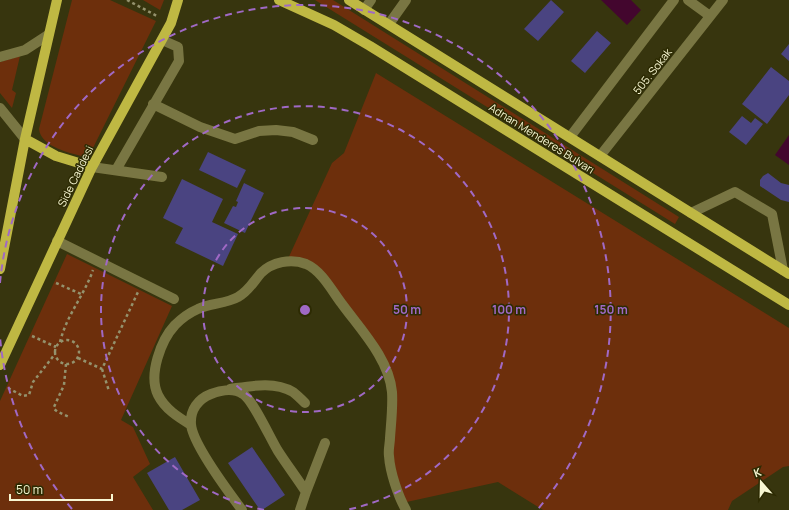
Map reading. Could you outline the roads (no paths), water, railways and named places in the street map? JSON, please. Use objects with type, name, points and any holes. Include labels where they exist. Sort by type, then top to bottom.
[{"type":"main road","name":"Side Caddesi","points":[[0,365],[92,168],[171,23],[178,0]]},
{"type":"main road","name":"Adnan Menderes Bulvarı","points":[[279,0],[334,25],[370,46],[789,305]]},
{"type":"main road","name":"Adnan Menderes Bulvarı","points":[[349,0],[786,272]]},
{"type":"main road","points":[[0,269],[25,139],[57,1]]},
{"type":"main road","points":[[25,139],[56,156],[92,168]]},
{"type":"street","points":[[364,10],[371,0]]},
{"type":"street","points":[[389,24],[406,0]]},
{"type":"street","points":[[570,137],[674,0]]},
{"type":"street","points":[[688,0],[710,16]]},
{"type":"street","name":"505. Sokak","points":[[600,156],[723,0]]},
{"type":"street","points":[[0,57],[25,50],[48,35]]},
{"type":"street","points":[[116,170],[179,61],[178,47],[162,40]]},
{"type":"street","points":[[153,104],[200,128],[235,139],[259,131],[276,130],[292,132],[313,140]]},
{"type":"street","points":[[0,108],[25,139]]},
{"type":"street","points":[[92,168],[162,177]]},
{"type":"street","points":[[691,213],[735,192],[772,214],[786,272]]},
{"type":"street","points":[[57,241],[174,300]]},
{"type":"street","points":[[191,425],[174,414],[164,405],[157,394],[154,372],[161,347],[175,325],[198,309],[223,303],[238,297],[273,264],[287,261],[306,264],[318,272],[370,342],[386,367],[392,391],[392,420],[388,455],[394,480],[406,510]]},
{"type":"street","points":[[242,510],[198,444],[191,425],[192,412],[199,402],[211,394],[228,389],[258,385],[279,386],[293,392],[305,403]]},
{"type":"street","points":[[228,389],[244,394],[279,452],[306,492]]},
{"type":"street","points":[[300,510],[325,443]]}]
